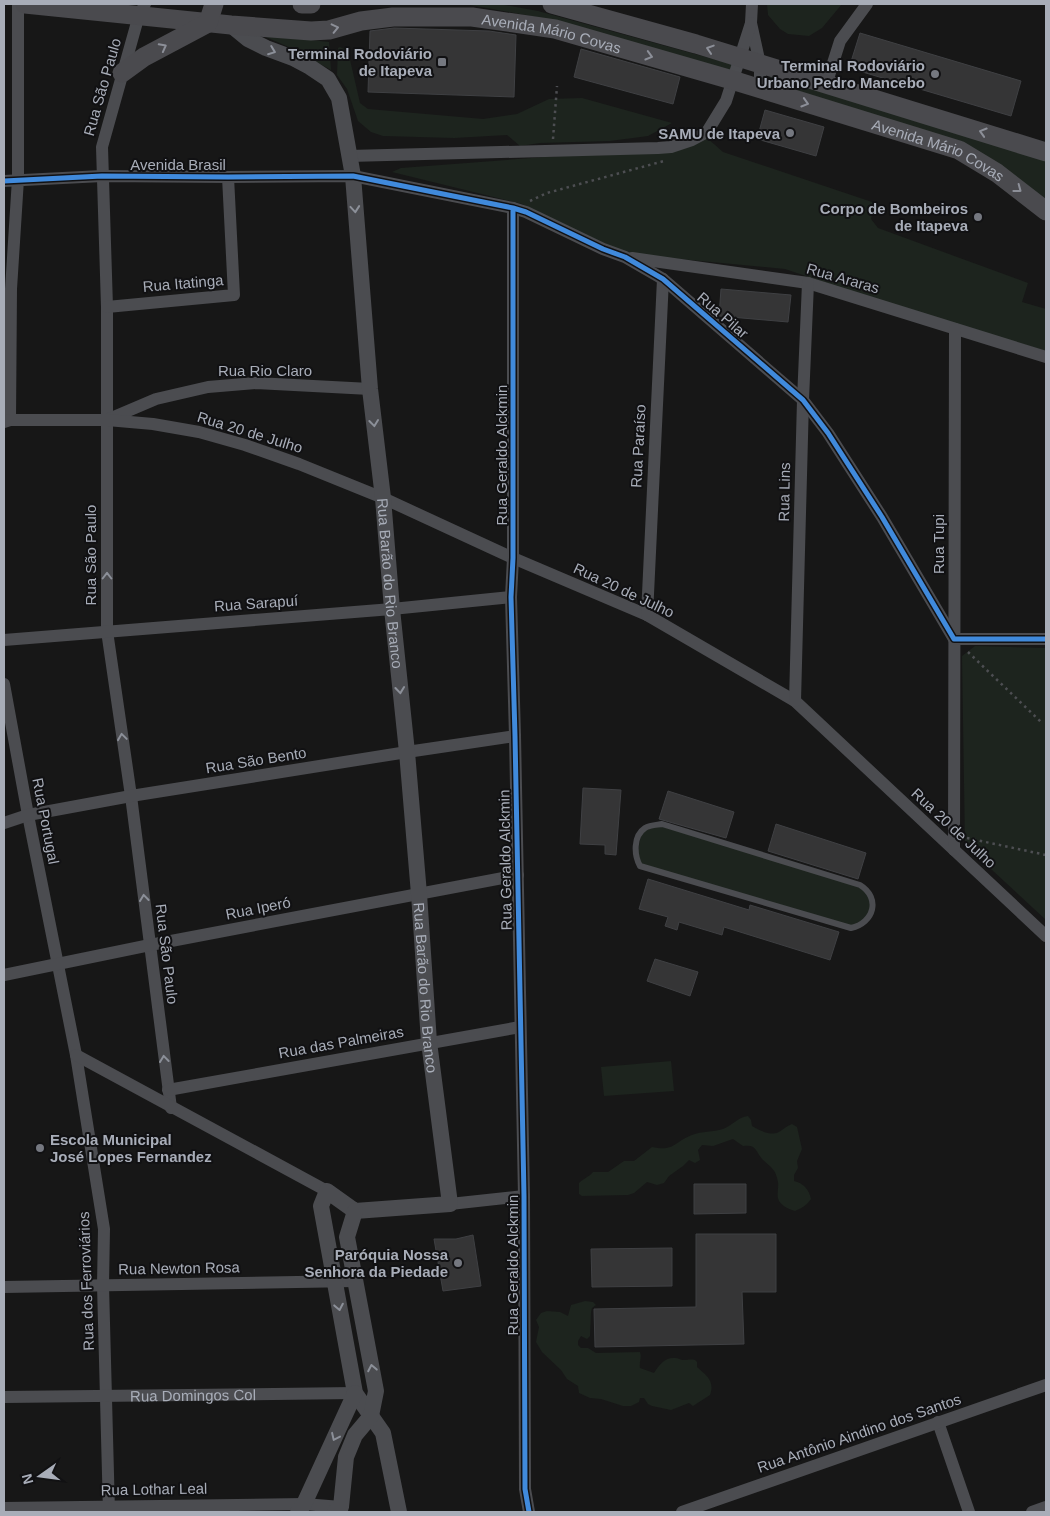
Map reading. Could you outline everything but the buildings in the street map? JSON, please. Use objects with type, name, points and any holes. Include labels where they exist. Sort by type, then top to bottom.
[{"type":"main road","name":"Avenida Mário Covas","points":[[25,4],[142,9],[231,25],[311,31],[329,30],[361,21],[393,17],[472,17],[555,29],[732,80],[959,150],[997,173],[1046,211]]},
{"type":"main road","points":[[122,73],[144,57],[208,22],[214,4]]},
{"type":"main road","points":[[302,4],[310,4]]},
{"type":"main road","name":"Avenida Mário Covas","points":[[552,4],[584,9],[1046,152]]},
{"type":"street","points":[[7,421],[8,289],[18,179],[18,4]]},
{"type":"street","points":[[348,156],[658,148],[671,147],[692,140],[707,132],[726,101],[750,23],[752,4]]},
{"type":"street","points":[[826,85],[840,41],[867,4]]},
{"type":"street","name":"Rua São Paulo","points":[[142,9],[102,147],[107,307],[107,632],[131,796],[171,1108]]},
{"type":"street","points":[[750,23],[760,64],[760,89]]},
{"type":"street","name":"Rua Barão do Rio Branco","points":[[231,25],[248,39],[293,58],[328,79],[339,98],[353,176],[370,388],[384,498],[392,609],[419,894],[429,1042],[450,1204]]},
{"type":"street","name":"Avenida Brasil","points":[[4,181],[102,176],[353,176]]},
{"type":"street","name":"Rua Pilar","points":[[353,176],[520,210],[603,249],[625,256],[663,279],[803,400],[828,433],[882,517],[954,639]]},
{"type":"street","name":"Rua Itatinga","points":[[107,307],[234,295],[228,177]]},
{"type":"street","name":"Rua Geraldo Alckmin","points":[[520,210],[514,558],[511,597],[516,736],[524,1196],[526,1489],[529,1512]]},
{"type":"street","name":"Rua Araras","points":[[625,256],[808,283],[1046,357]]},
{"type":"street","name":"Rua Paraíso","points":[[646,615],[663,279]]},
{"type":"street","name":"Rua Lins","points":[[796,701],[803,400],[808,283]]},
{"type":"street","name":"Rua Tupi","points":[[954,850],[955,329]]},
{"type":"street","name":"Rua Rio Claro","points":[[107,420],[156,399],[208,387],[256,384],[370,388]]},
{"type":"street","name":"Rua 20 de Julho","points":[[7,421],[107,420],[153,424],[199,432],[245,445],[384,498],[514,558],[646,615],[796,701],[1046,936]]},
{"type":"street","name":"Rua Sarapuí","points":[[4,640],[392,609],[511,597]]},
{"type":"street","points":[[954,639],[1046,639]]},
{"type":"street","name":"Rua Portugal","points":[[4,684],[57,963]]},
{"type":"street","name":"Rua São Bento","points":[[4,823],[28,815],[131,796],[516,736]]},
{"type":"street","name":"Rua Iperó","points":[[4,975],[57,963],[518,875]]},
{"type":"street","name":"Rua dos Ferroviários","points":[[57,963],[76,1055],[104,1228],[109,1509]]},
{"type":"street","name":"Rua das Palmeiras","points":[[168,1090],[520,1027]]},
{"type":"street","points":[[76,1055],[327,1192],[355,1210],[450,1204],[524,1196]]},
{"type":"street","points":[[327,1192],[321,1206],[356,1393],[383,1433],[399,1512]]},
{"type":"street","points":[[339,1510],[346,1456],[355,1435],[371,1416],[376,1391],[347,1237],[355,1210]]},
{"type":"street","name":"Rua Newton Rosa","points":[[4,1287],[355,1281]]},
{"type":"street","name":"Rua Antônio Aindino dos Santos","points":[[682,1512],[1046,1385]]},
{"type":"street","points":[[301,1508],[356,1393]]},
{"type":"street","name":"Rua Domingos Col","points":[[4,1397],[356,1393]]},
{"type":"street","points":[[938,1422],[969,1512]]},
{"type":"street","points":[[1032,1512],[1046,1507]]},
{"type":"street","name":"Rua Lothar Leal","points":[[4,1508],[301,1508],[339,1510]]},
{"type":"lane","points":[[662,824],[860,885],[867,889],[871,896],[872,904],[870,917],[862,925],[851,928],[838,924],[640,866],[635,858],[635,847],[639,834],[644,828],[662,824]]},
{"type":"path","points":[[552,150],[557,86]]},
{"type":"path","points":[[520,210],[525,208],[528,202],[547,192],[665,161]]},
{"type":"path","points":[[954,639],[1041,722]]},
{"type":"path","points":[[954,834],[1046,855]]},
{"type":"shaded area","points":[[465,4],[499,4],[538,11],[735,65],[733,71],[536,17]]},
{"type":"shaded area","points":[[767,4],[842,4],[822,28],[809,36],[788,34],[780,29],[768,15]]},
{"type":"shaded area","points":[[259,34],[329,42],[331,70],[291,48]]},
{"type":"shaded area","points":[[340,47],[348,51],[360,103],[368,109],[483,119],[517,114],[549,99],[582,98],[672,123],[648,136],[610,141],[540,143],[520,146],[507,135],[454,138],[383,136],[371,132],[358,121],[347,89],[337,75],[338,48]]},
{"type":"shaded area","points":[[770,76],[1046,159],[1046,199],[967,145],[770,82]]},
{"type":"shaded area","points":[[706,137],[723,152],[875,203],[871,219],[878,228],[1028,283],[1022,302],[1046,309],[1046,351],[898,307],[785,269],[626,254],[522,204],[392,172],[401,168],[676,147]]},
{"type":"shaded area","points":[[975,646],[1046,648],[1046,920],[965,845],[962,656]]},
{"type":"shaded area","points":[[661,826],[866,890],[870,904],[869,916],[851,927],[641,865],[637,857],[641,835],[645,830]]},
{"type":"shaded area","points":[[671,1061],[674,1091],[604,1096],[601,1067]]},
{"type":"shaded area","points":[[748,1116],[752,1126],[767,1133],[777,1133],[792,1124],[797,1127],[802,1149],[797,1161],[798,1168],[794,1175],[794,1181],[805,1187],[811,1199],[795,1211],[788,1209],[779,1201],[778,1182],[773,1169],[753,1147],[743,1146],[733,1139],[713,1146],[702,1145],[698,1150],[700,1160],[695,1163],[689,1160],[669,1176],[664,1183],[657,1185],[647,1182],[634,1193],[628,1195],[582,1196],[579,1194],[579,1183],[593,1172],[608,1172],[624,1161],[634,1161],[652,1147],[665,1148],[674,1146],[692,1135],[723,1129]]},
{"type":"shaded area","points":[[585,1301],[593,1302],[596,1305],[592,1308],[591,1312],[590,1336],[587,1339],[581,1336],[578,1341],[578,1345],[581,1348],[588,1348],[596,1353],[640,1352],[640,1368],[654,1373],[660,1364],[671,1358],[695,1360],[697,1367],[711,1382],[710,1395],[693,1406],[689,1403],[671,1410],[652,1406],[644,1398],[640,1398],[639,1402],[631,1406],[623,1406],[601,1399],[590,1398],[579,1393],[578,1386],[567,1379],[561,1370],[542,1352],[536,1342],[539,1327],[536,1320],[541,1313],[547,1311],[560,1312],[568,1316],[571,1305]]},
{"type":"cycle path","points":[[4,181],[102,176],[353,176],[526,212],[603,249],[625,257],[663,279],[803,400],[828,433],[882,517],[954,639],[1046,639]]},
{"type":"cycle path","points":[[513,208],[513,558],[511,597],[524,1196],[525,1489],[529,1512]]},
{"type":"place","name":"Terminal Rodoviário de Itapeva","points":[[442,62]]},
{"type":"place","name":"Terminal Rodoviário Urbano Pedro Mancebo","points":[[935,74]]},
{"type":"place","name":"SAMU de Itapeva","points":[[790,133]]},
{"type":"place","name":"Corpo de Bombeiros de Itapeva","points":[[978,217]]},
{"type":"place","name":"Escola Municipal José Lopes Fernandez","points":[[40,1148]]},
{"type":"place","name":"Paróquia Nossa Senhora da Piedade","points":[[458,1263]]}]
